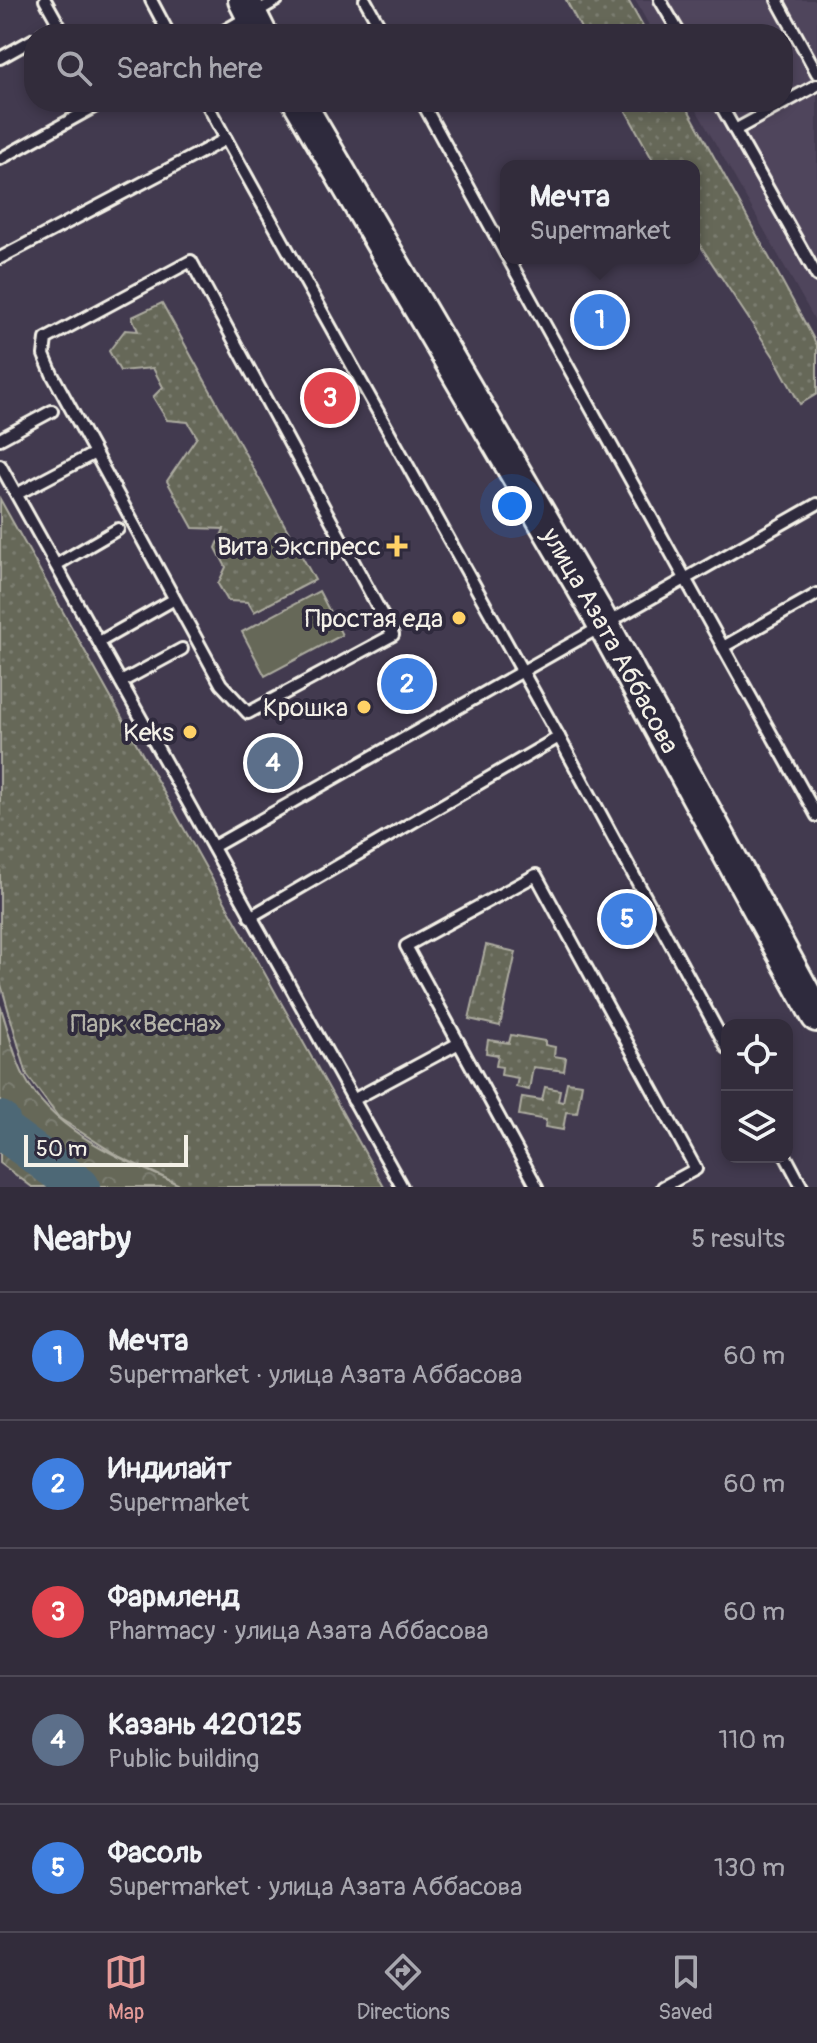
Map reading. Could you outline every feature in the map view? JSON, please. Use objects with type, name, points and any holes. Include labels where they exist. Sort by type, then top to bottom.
[{"type":"street","name":"улица Азата Аббасова","points":[[305,112],[603,624],[817,1016]]},
{"type":"lane","points":[[45,0],[58,24]]},
{"type":"lane","points":[[151,0],[164,24]]},
{"type":"lane","points":[[365,0],[378,24]]},
{"type":"lane","points":[[660,0],[674,24]]},
{"type":"lane","points":[[777,0],[790,24]]},
{"type":"lane","points":[[237,24],[259,12]]},
{"type":"lane","points":[[793,29],[817,73]]},
{"type":"lane","points":[[0,58],[24,45]]},
{"type":"lane","points":[[793,98],[817,85]]},
{"type":"lane","points":[[0,159],[85,112]]},
{"type":"lane","points":[[211,112],[559,737],[721,1037]]},
{"type":"lane","points":[[428,112],[500,243]]},
{"type":"lane","points":[[725,112],[817,276]]},
{"type":"lane","points":[[735,130],[768,112]]},
{"type":"lane","points":[[0,258],[226,139]]},
{"type":"lane","points":[[191,261],[393,635],[248,713],[221,684],[93,454],[44,355],[46,339],[191,261]]},
{"type":"lane","points":[[511,264],[817,816]]},
{"type":"lane","points":[[0,439],[52,411]]},
{"type":"lane","points":[[17,494],[93,454]]},
{"type":"lane","points":[[0,465],[402,1187]]},
{"type":"lane","points":[[213,847],[817,504]]},
{"type":"lane","points":[[56,565],[118,529]]},
{"type":"lane","points":[[723,647],[817,594]]},
{"type":"lane","points":[[99,642],[173,600]]},
{"type":"lane","points":[[121,682],[182,649]]},
{"type":"lane","points":[[250,917],[559,737]]},
{"type":"lane","points":[[537,1187],[406,946],[536,875],[696,1169],[663,1187]]},
{"type":"lane","points":[[353,1100],[459,1043]]},
{"type":"lane","points":[[789,1163],[802,1187]]},
{"type":"shaded area","points":[[635,0],[817,0],[817,324],[698,112],[793,112],[793,24],[648,24]]},
{"type":"green space","points":[[566,0],[628,0],[641,24],[579,24]]},
{"type":"green space","points":[[626,112],[689,112],[817,345],[817,394],[800,404],[774,357],[700,245],[700,160],[653,160]]},
{"type":"green space","points":[[162,303],[315,580],[254,612],[248,602],[228,601],[218,584],[226,567],[216,548],[224,529],[193,528],[167,481],[197,437],[188,422],[167,420],[153,397],[163,387],[153,368],[120,371],[109,351],[125,330],[138,331],[132,317]]},
{"type":"green space","name":"Парк «Весна»","points":[[0,499],[384,1187],[184,1187],[120,1157],[59,1118],[27,1075],[0,981]]},
{"type":"green space","points":[[319,591],[342,635],[265,676],[242,632]]},
{"type":"green space","points":[[486,945],[516,952],[500,1026],[469,1019]]},
{"type":"green space","points":[[0,1005],[24,1076],[37,1097],[54,1114],[94,1144],[184,1187],[32,1187],[0,1163]]},
{"type":"green space","points":[[511,1035],[545,1041],[545,1045],[555,1047],[554,1056],[566,1058],[564,1071],[533,1067],[529,1090],[516,1087],[518,1078],[501,1075],[502,1067],[496,1066],[498,1055],[486,1053],[488,1040],[509,1043]]},
{"type":"green space","points":[[567,1082],[582,1084],[577,1113],[566,1112],[563,1130],[545,1127],[546,1120],[519,1115],[522,1097],[542,1100],[545,1087],[560,1090],[558,1101],[563,1102]]},
{"type":"waterway","points":[[0,1121],[5,1132],[80,1187]]},
{"type":"place","name":"Мечта","points":[[600,320]]},
{"type":"place","name":"Фармленд","points":[[330,398]]},
{"type":"place","name":"Вита Экспресс","points":[[397,546]]},
{"type":"place","name":"Простая еда","points":[[459,618]]},
{"type":"place","name":"Индилайт","points":[[407,684]]},
{"type":"place","name":"Крошка","points":[[364,707]]},
{"type":"place","name":"Keks","points":[[190,732]]},
{"type":"place","name":"Казань 420125","points":[[273,763]]},
{"type":"place","name":"Фасоль","points":[[627,919]]}]
